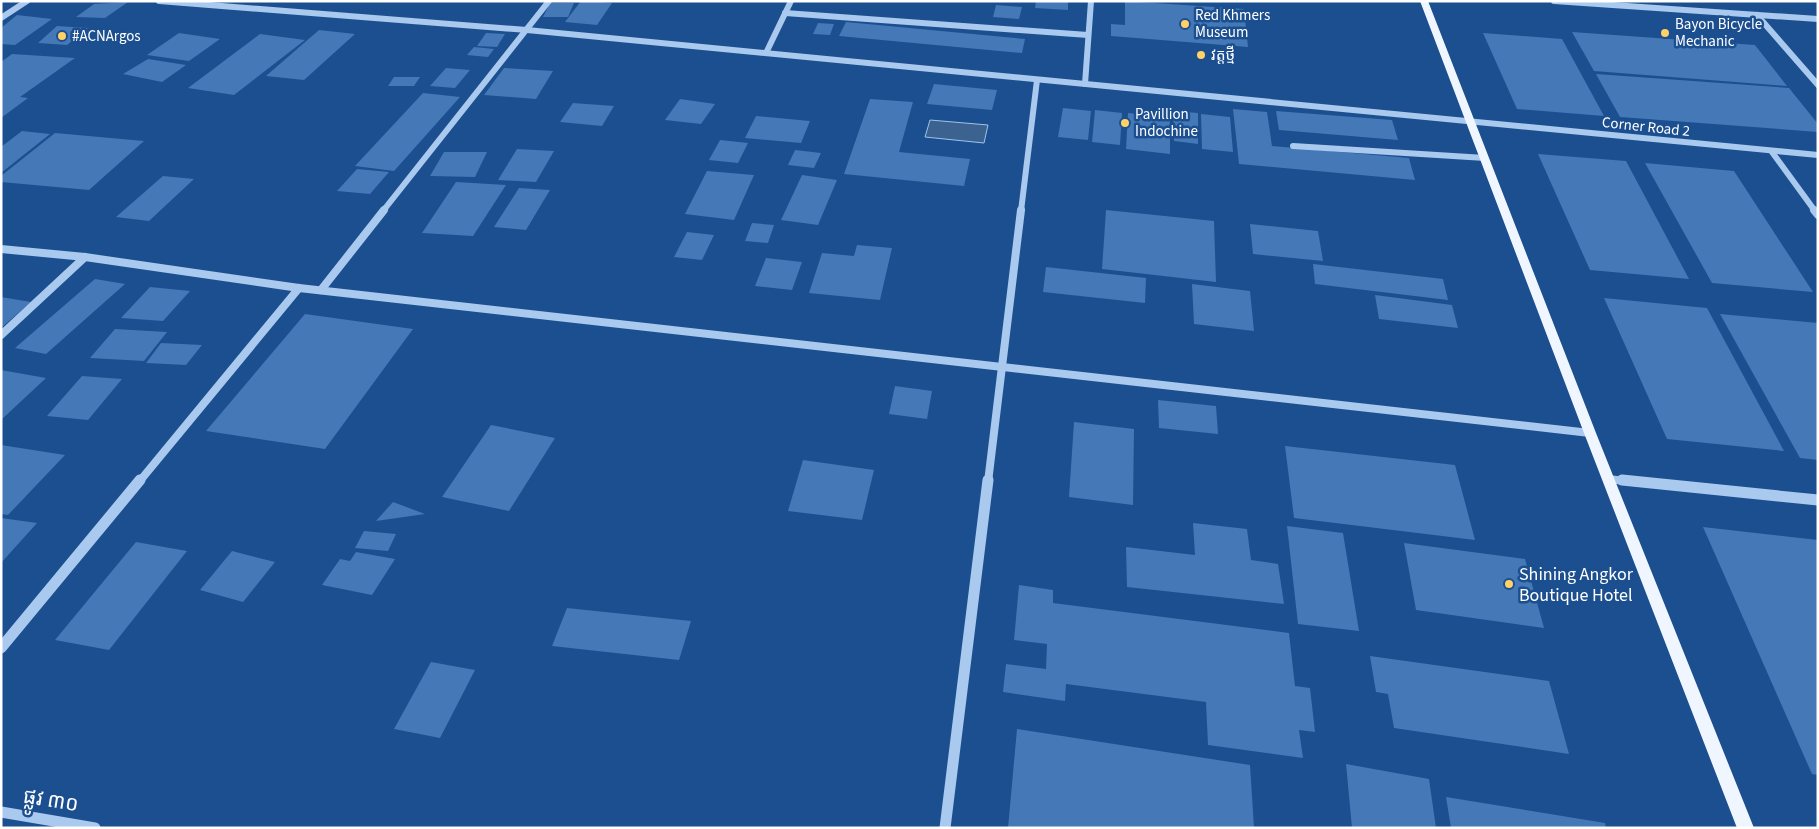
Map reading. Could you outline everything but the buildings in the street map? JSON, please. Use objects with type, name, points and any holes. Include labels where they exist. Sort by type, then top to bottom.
[{"type":"main road","points":[[1424,1],[1590,433],[1746,828]]},
{"type":"street","points":[[1,18],[27,1]]},
{"type":"street","points":[[159,1],[222,4],[527,30],[1472,123]]},
{"type":"street","points":[[322,290],[549,1]]},
{"type":"street","points":[[766,53],[791,1]]},
{"type":"street","points":[[1085,84],[1091,1]]},
{"type":"street","points":[[1554,1],[1818,19]]},
{"type":"street","points":[[785,13],[1088,35]]},
{"type":"street","points":[[1757,15],[1818,85]]},
{"type":"street","points":[[945,828],[1000,368],[1037,80]]},
{"type":"street","name":"Corner Road 2","points":[[1472,123],[1818,155]]},
{"type":"street","points":[[1294,146],[1485,158]]},
{"type":"street","points":[[1772,152],[1818,215]]},
{"type":"street","points":[[1,249],[85,257],[299,288],[1590,433]]},
{"type":"street","points":[[1,335],[85,257]]},
{"type":"street","points":[[1,648],[299,288]]},
{"type":"street","points":[[1608,479],[1818,500]]},
{"type":"street","name":"ផ្លូវ ៣០","points":[[1,812],[95,828]]},
{"type":"water","points":[[930,120],[988,125],[984,143],[925,137]]},
{"type":"place","name":"Red Khmers Museum","points":[[1185,24]]},
{"type":"place","name":"Bayon Bicycle Mechanic","points":[[1665,33]]},
{"type":"place","name":"#ACNArgos","points":[[62,36]]},
{"type":"place","name":"វត្តថ្មី","points":[[1201,55]]},
{"type":"place","name":"Pavillion Indochine","points":[[1125,123]]},
{"type":"place","name":"Shining Angkor Boutique Hotel","points":[[1509,584]]}]
